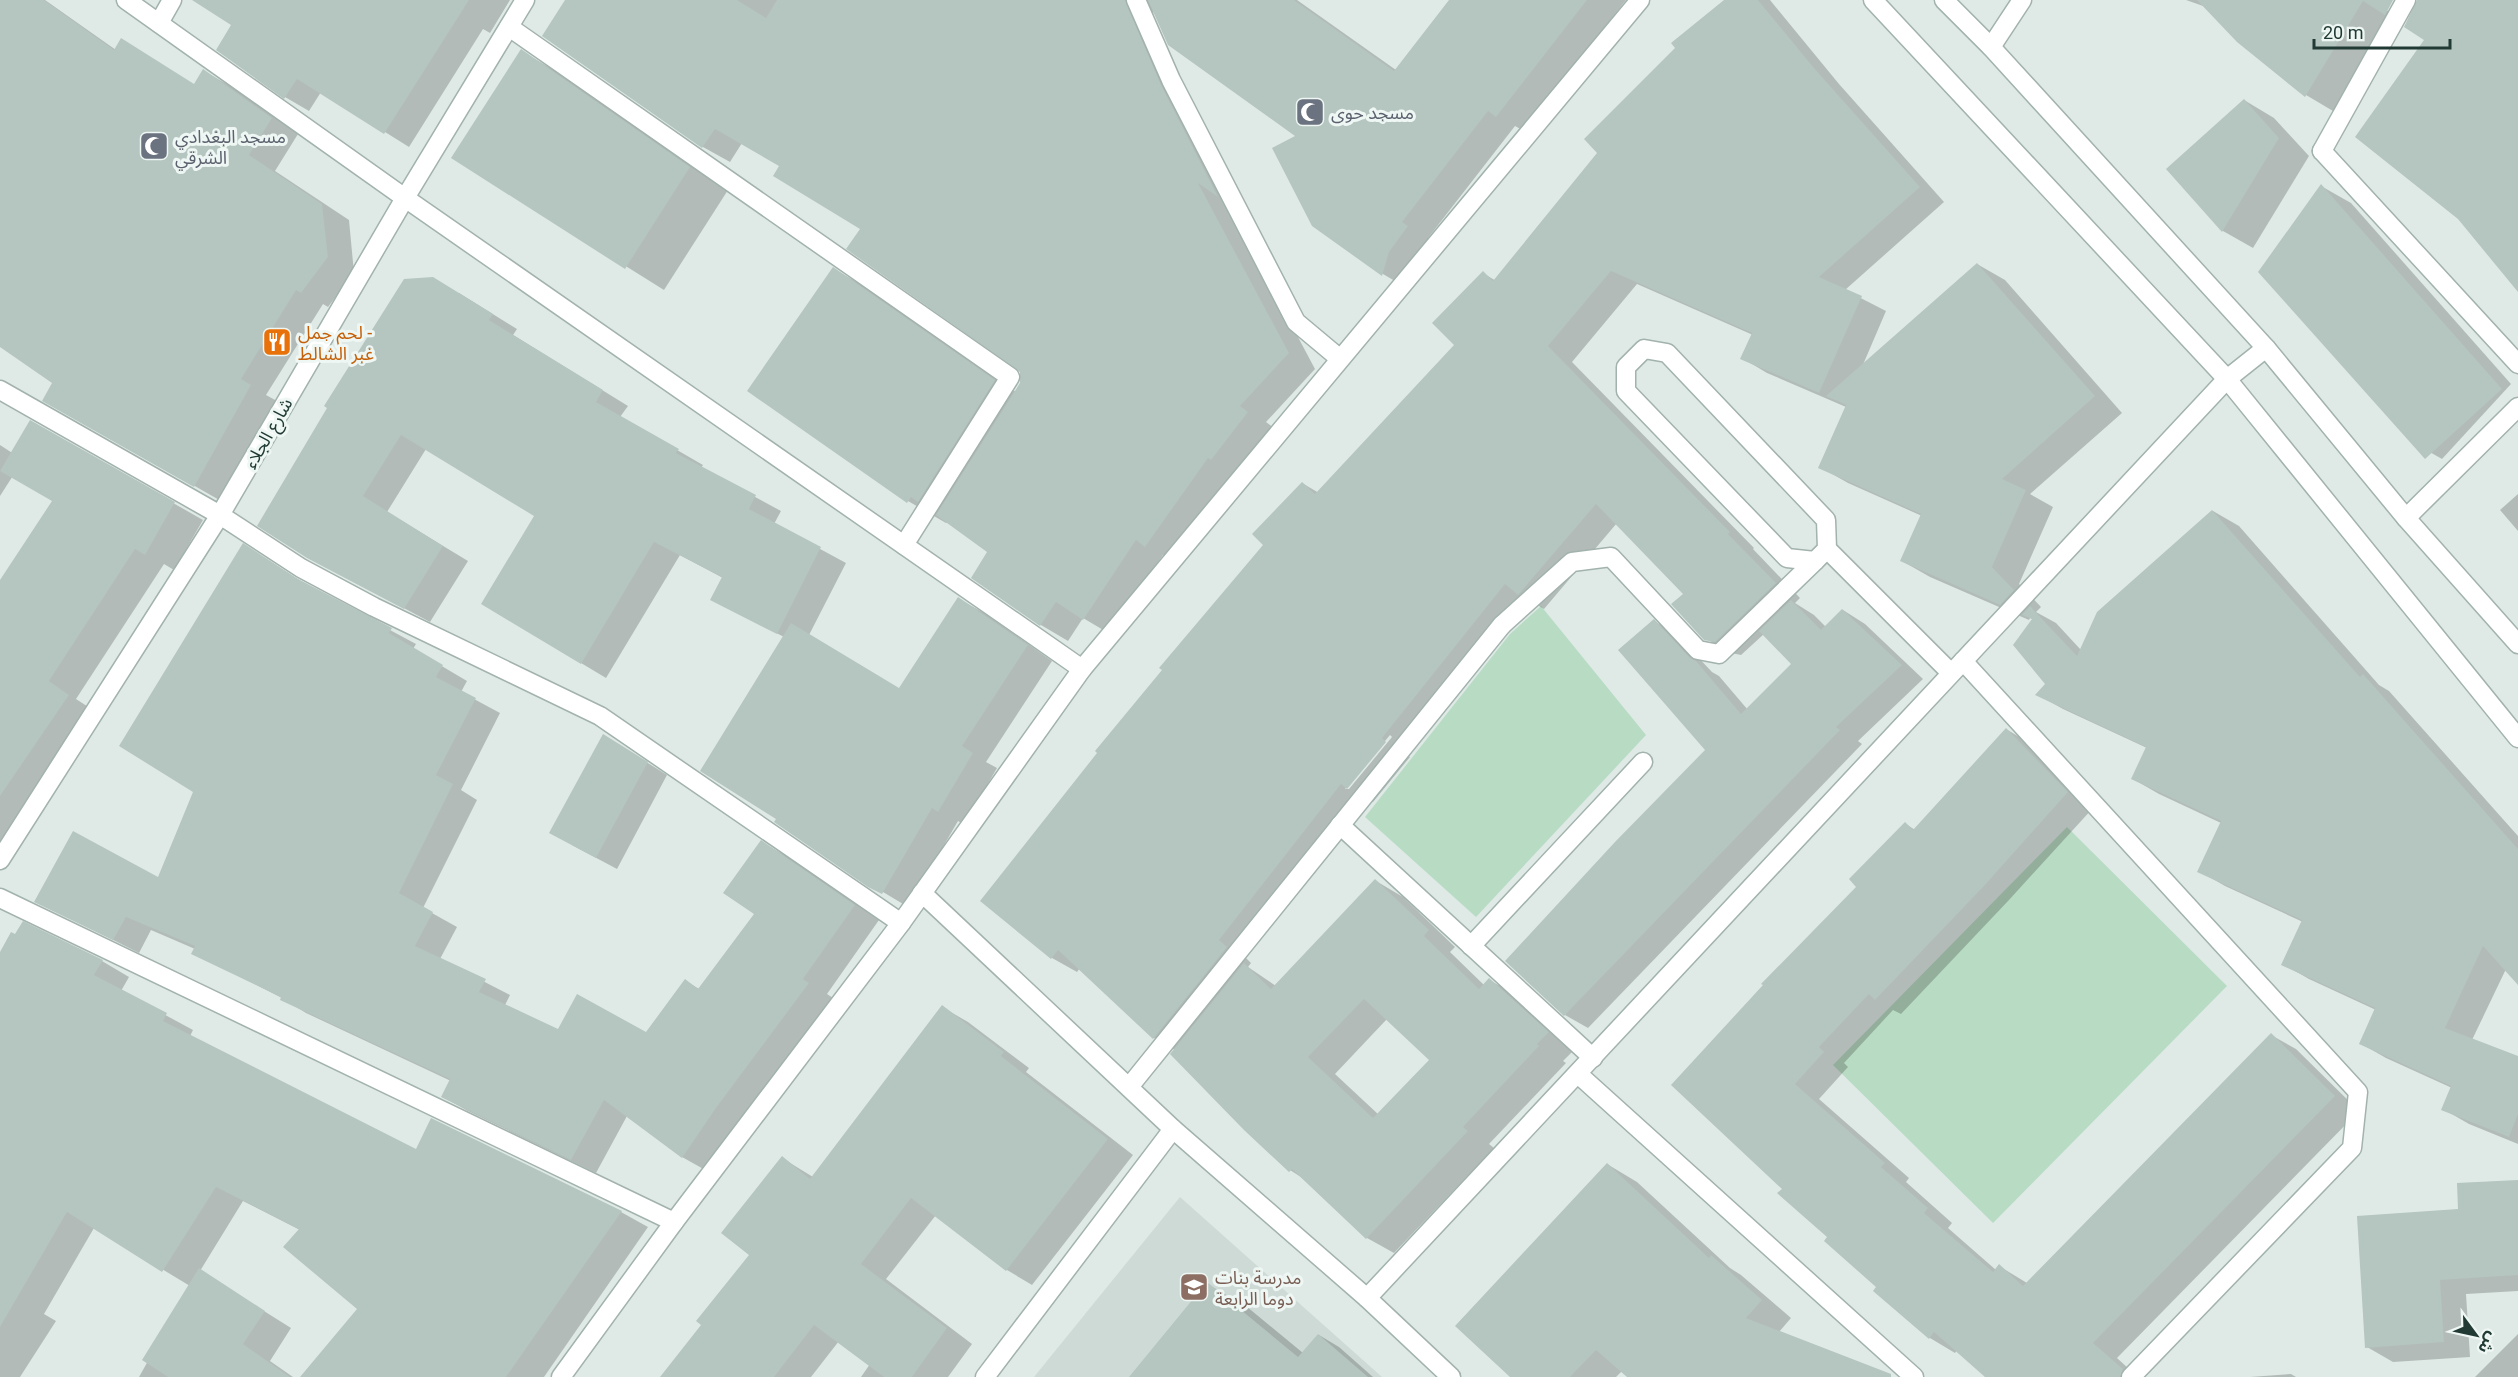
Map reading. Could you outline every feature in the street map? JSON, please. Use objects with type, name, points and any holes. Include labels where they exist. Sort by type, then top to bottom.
[{"type":"street","points":[[126,0],[405,198],[1082,669]]},
{"type":"street","points":[[159,22],[172,0]]},
{"type":"street","name":"شارع الجلاء","points":[[0,860],[220,515],[405,198],[525,0]]},
{"type":"street","points":[[1136,0],[1171,80],[1296,322],[1339,358]]},
{"type":"street","points":[[561,1377],[674,1222],[901,923],[1082,669],[1339,358],[1640,0]]},
{"type":"street","points":[[1873,0],[2227,379],[2518,738]]},
{"type":"street","points":[[1944,0],[1991,47],[2266,348],[2406,518],[2518,644]]},
{"type":"street","points":[[1991,47],[2022,0]]},
{"type":"street","points":[[2406,0],[2322,151],[2518,364]]},
{"type":"street","points":[[509,27],[1010,377],[904,545]]},
{"type":"street","points":[[1367,1298],[2227,379],[2266,348]]},
{"type":"street","points":[[1129,1087],[1502,625],[1572,561],[1611,557],[1698,650],[1719,654],[1821,555],[1827,520],[1667,353],[1644,349],[1626,367],[1626,391],[1787,558],[1821,555],[1957,667],[2358,1092],[2352,1148],[2131,1377]]},
{"type":"street","points":[[0,390],[220,515],[301,568],[332,585],[600,716],[901,923]]},
{"type":"street","points":[[2406,518],[2518,407]]},
{"type":"street","points":[[1471,946],[1643,762]]},
{"type":"street","points":[[1340,825],[1593,1058]]},
{"type":"street","points":[[922,893],[1173,1129],[1367,1298],[1451,1377]]},
{"type":"street","points":[[0,898],[674,1222]]},
{"type":"street","points":[[1578,1074],[1914,1377]]},
{"type":"street","points":[[985,1377],[1173,1129]]},
{"type":"shaded area","name":"مدرسة بنات دوما الرابعة","points":[[1180,1197],[1382,1377],[1034,1377]]},
{"type":"green space","points":[[1541,606],[1646,735],[1476,917],[1365,817],[1510,634]]},
{"type":"green space","points":[[2067,827],[2227,986],[1993,1223],[1833,1065]]},
{"type":"building","points":[[0,0],[44,0],[114,50],[121,38],[194,84],[203,69],[272,118],[249,155],[322,204],[328,257],[301,293],[296,290],[241,379],[251,385],[194,487],[42,401],[52,383],[0,347]]},
{"type":"building","points":[[192,0],[469,0],[384,134],[297,79],[284,99],[216,50],[231,25]]},
{"type":"building","points":[[565,0],[737,0],[766,18],[777,0],[1125,0],[1161,85],[1218,197],[1198,183],[1289,353],[1240,406],[1248,412],[1211,460],[1208,458],[1145,547],[1136,540],[1083,620],[1056,602],[1040,626],[971,578],[987,552],[936,515],[1020,383],[1020,372],[846,249],[860,229],[773,176],[779,166],[715,129],[702,148],[542,36]]},
{"type":"building","points":[[1148,0],[1294,0],[1394,71],[1449,0],[1587,0],[1496,117],[1488,111],[1402,222],[1408,226],[1389,252],[1382,276],[1312,226],[1272,148],[1295,136],[1168,45]]},
{"type":"building","points":[[1724,0],[1758,0],[1814,68],[1920,187],[1819,277],[1862,296],[1819,393],[1740,359],[1752,333],[1611,271],[1548,346],[1730,532],[1728,534],[1776,583],[1715,642],[1704,640],[1671,604],[1683,594],[1596,504],[1518,595],[1505,584],[1382,738],[1386,742],[1347,789],[1341,784],[1219,940],[1227,947],[1153,1039],[1058,950],[1051,959],[980,901],[1097,753],[1095,751],[1162,670],[1159,668],[1263,545],[1252,534],[1302,482],[1315,494],[1454,345],[1432,323],[1483,271],[1493,281],[1597,153],[1584,139],[1675,48],[1671,43]]},
{"type":"building","points":[[2197,0],[2393,0],[2385,15],[2363,1],[2305,97],[2237,42]]},
{"type":"building","points":[[2417,0],[2518,0],[2518,292],[2458,219],[2355,137],[2424,40],[2404,27]]},
{"type":"building","points":[[521,49],[690,167],[625,269],[451,158]]},
{"type":"building","points":[[2244,99],[2279,138],[2222,232],[2166,169]]},
{"type":"building","points":[[2321,184],[2502,389],[2425,459],[2258,272]]},
{"type":"building","points":[[1977,263],[2095,396],[2002,479],[2026,490],[1992,567],[2014,590],[2000,605],[1900,561],[1921,514],[1818,468],[1846,405],[1826,396]]},
{"type":"building","points":[[833,267],[995,380],[918,502],[911,497],[907,503],[747,391]]},
{"type":"building","points":[[433,277],[493,314],[489,320],[603,390],[596,402],[679,449],[676,453],[756,495],[749,509],[821,547],[777,634],[710,600],[722,577],[654,542],[581,664],[481,604],[534,516],[401,435],[363,496],[443,546],[404,609],[307,558],[257,526],[327,408],[324,406],[404,279]]},
{"type":"building","points":[[30,420],[175,502],[145,555],[135,549],[49,681],[69,695],[0,796],[0,580],[52,501],[0,471]]},
{"type":"building","points":[[2212,510],[2360,677],[2363,674],[2518,849],[2518,985],[2483,946],[2445,1028],[2518,1056],[2518,1114],[2509,1137],[2441,1110],[2451,1086],[2359,1044],[2375,1008],[2281,965],[2302,920],[2197,872],[2221,821],[2131,779],[2146,747],[2035,695],[2045,684],[2013,645],[2032,619],[2022,615],[2030,606],[2077,656],[2097,612]]},
{"type":"building","points":[[243,543],[296,578],[392,628],[389,633],[443,665],[436,677],[476,698],[436,775],[453,784],[399,893],[433,912],[415,946],[486,979],[479,992],[558,1029],[577,994],[646,1032],[685,979],[698,989],[754,914],[723,893],[761,840],[855,905],[803,979],[809,983],[716,1108],[682,1158],[604,1100],[571,1160],[441,1097],[450,1079],[280,1000],[281,997],[191,954],[195,946],[126,917],[113,940],[34,902],[73,831],[158,877],[193,792],[119,746]]},
{"type":"building","points":[[958,597],[1028,645],[962,746],[973,753],[938,812],[932,808],[882,894],[868,887],[774,822],[776,819],[700,771],[791,623],[899,688]]},
{"type":"building","points":[[1791,600],[1821,630],[1842,609],[1902,665],[1836,727],[1840,730],[1564,1016],[1505,961],[1615,842],[1705,750],[1618,650],[1654,619],[1690,658],[1696,661],[1741,714],[1791,664],[1759,631]]},
{"type":"building","points":[[2006,728],[2068,792],[1984,886],[1875,1000],[1869,994],[1819,1047],[1824,1052],[1795,1084],[1885,1163],[1881,1167],[1928,1208],[1924,1213],[1993,1272],[1999,1264],[2023,1286],[2271,1033],[2335,1096],[2093,1343],[2123,1369],[2120,1377],[1985,1377],[1934,1332],[1929,1339],[1873,1291],[1876,1287],[1824,1241],[1827,1237],[1777,1193],[1782,1189],[1671,1085],[1763,985],[1761,984],[1856,887],[1849,879],[1905,822],[1913,830]]},
{"type":"building","points":[[603,734],[648,762],[596,858],[549,833]]},
{"type":"building","points":[[1375,879],[1429,930],[1424,936],[1479,989],[1489,978],[1549,1032],[1537,1044],[1539,1046],[1463,1127],[1468,1131],[1366,1239],[1292,1169],[1289,1172],[1244,1130],[1170,1054],[1244,963],[1271,989]],"holes":[[[1364,999],[1429,1060],[1373,1118],[1308,1057]]]},
{"type":"building","points":[[23,921],[103,960],[94,975],[167,1013],[163,1021],[416,1149],[431,1118],[622,1211],[506,1377],[300,1377],[357,1309],[283,1247],[299,1229],[216,1187],[162,1272],[67,1212],[0,1327],[0,952],[11,932],[15,934]]},
{"type":"building","points":[[942,1005],[1004,1052],[1001,1056],[1108,1139],[1006,1271],[911,1198],[861,1264],[947,1328],[912,1377],[884,1377],[814,1325],[774,1377],[660,1377],[701,1325],[696,1321],[749,1255],[721,1233],[782,1156],[810,1179]]},
{"type":"building","points":[[1607,1163],[1709,1258],[1711,1255],[1762,1300],[1746,1318],[1891,1374],[1891,1377],[1627,1377],[1596,1350],[1570,1377],[1510,1377],[1455,1326]]},
{"type":"building","points":[[2518,1180],[2518,1275],[2440,1280],[2444,1342],[2365,1348],[2357,1216],[2458,1209],[2457,1183]]},
{"type":"building","points":[[199,1268],[265,1311],[243,1344],[290,1377],[168,1377],[142,1360]]},
{"type":"building","points":[[1207,1282],[1298,1357],[1318,1334],[1368,1377],[1129,1377]]},
{"type":"place","name":"مسجد حوى","points":[[1310,112]]},
{"type":"place","name":"مسجد البغدادي الشرقي","points":[[154,146]]},
{"type":"place","name":"لحم جمل - غبر الشالط","points":[[277,342]]},
{"type":"place","name":"مدرسة بنات دوما الرابعة","points":[[1194,1287]]}]
